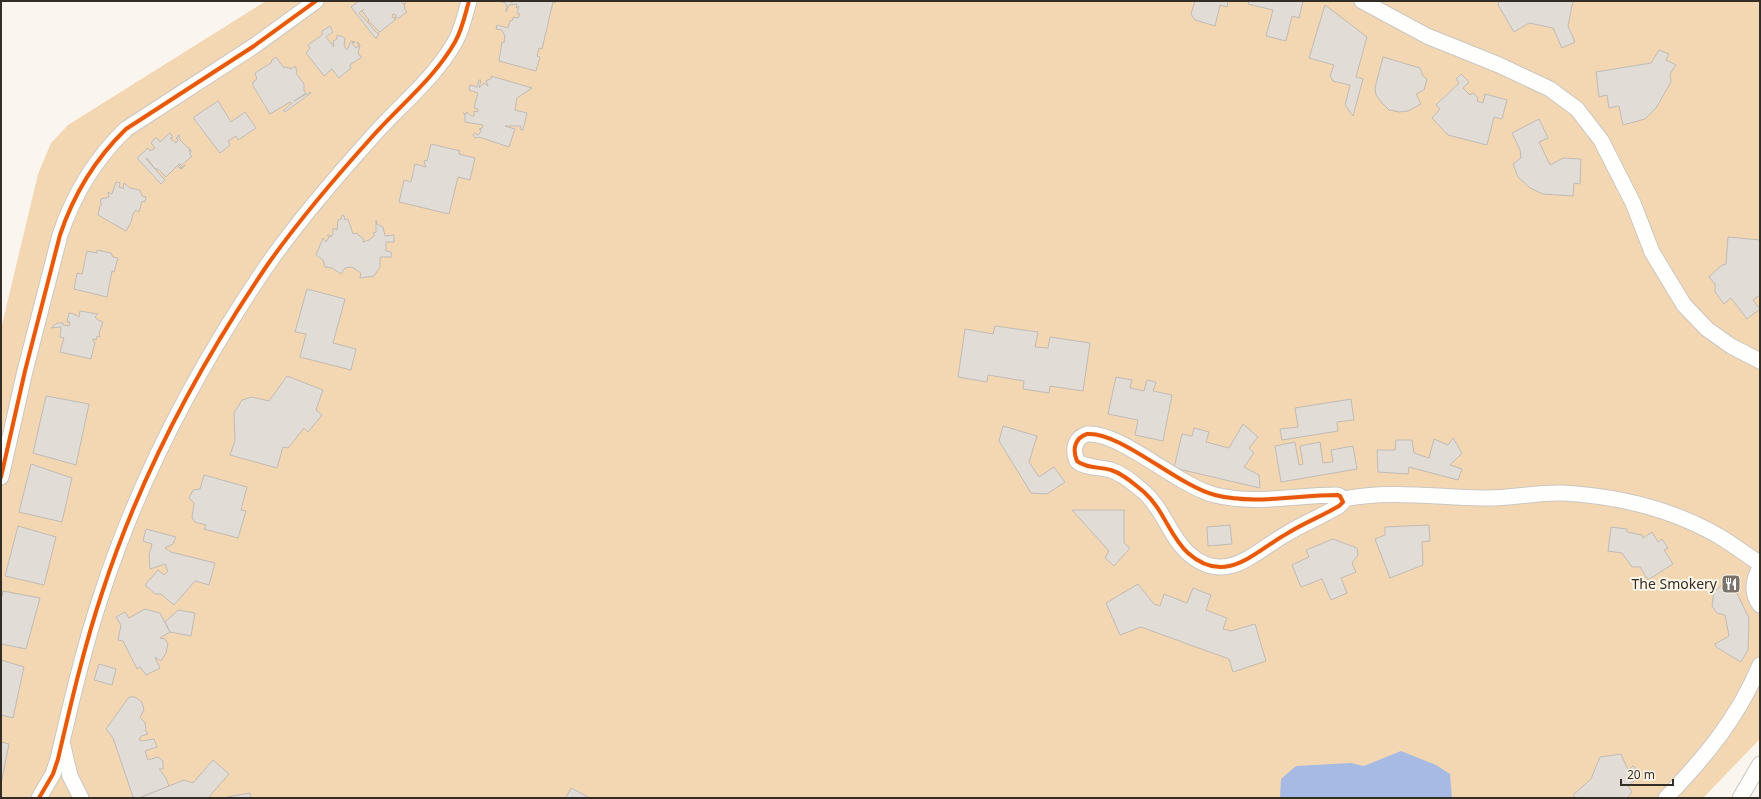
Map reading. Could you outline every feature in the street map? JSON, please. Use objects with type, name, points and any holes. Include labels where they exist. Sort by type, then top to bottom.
[{"type":"street","points":[[1,477],[25,371],[60,235],[66,214],[85,177],[111,144],[126,129],[254,46],[316,1]]},
{"type":"street","points":[[39,798],[53,774],[83,657],[102,592],[126,527],[153,464],[184,402],[224,331],[269,263],[319,198],[372,136],[446,58],[456,41],[464,22],[469,1]]},
{"type":"street","points":[[1362,1],[1427,36],[1499,65],[1550,89],[1577,109],[1601,140],[1633,203],[1652,252],[1684,305],[1708,329],[1731,346],[1760,361]]},
{"type":"street","points":[[1342,499],[1342,503],[1339,506],[1288,532],[1249,559],[1233,566],[1216,567],[1203,562],[1188,553],[1150,498],[1135,484],[1113,471],[1081,464],[1077,461],[1074,451],[1076,443],[1082,436],[1087,434],[1096,434],[1126,446],[1183,481],[1215,495],[1253,500],[1337,495],[1342,499],[1397,494],[1482,498],[1504,498],[1540,493],[1594,496],[1648,507],[1683,519],[1717,535],[1760,564]]},
{"type":"street","points":[[1760,568],[1755,576],[1754,589],[1757,601],[1760,604]]},
{"type":"street","points":[[1666,798],[1697,765],[1735,716],[1750,689],[1760,665]]},
{"type":"street","points":[[62,743],[70,776],[81,798]]},
{"type":"street","points":[[1740,798],[1760,764]]},
{"type":"shaded area","points":[[266,1],[1760,1],[1760,739],[1703,798],[1,798],[1,329],[38,174],[51,143],[68,125]]},
{"type":"water","points":[[1401,751],[1436,765],[1450,774],[1452,798],[1280,798],[1281,779],[1296,766],[1351,763],[1364,766]]},
{"type":"building","points":[[359,1],[401,1],[403,4],[406,3],[404,5],[407,12],[399,18],[395,17],[396,15],[393,14],[392,17],[396,19],[380,32],[368,21],[369,20],[362,11],[364,9],[359,13],[377,33],[379,33],[376,39],[351,7]]},
{"type":"building","points":[[509,1],[512,3],[513,1],[556,1],[555,3],[553,2],[542,49],[539,48],[537,56],[540,57],[536,71],[499,61],[502,42],[504,43],[505,36],[502,30],[496,29],[497,25],[508,28],[510,21],[513,20],[513,17],[518,18],[520,14],[517,13],[519,6],[516,8],[517,4],[509,5],[506,12],[507,6],[504,2],[501,2]]},
{"type":"building","points":[[1195,1],[1228,1],[1227,7],[1220,5],[1215,26],[1195,20],[1191,14]]},
{"type":"building","points":[[1249,1],[1303,1],[1299,18],[1292,16],[1286,41],[1266,36],[1273,10],[1248,4]]},
{"type":"building","points":[[1499,1],[1573,1],[1568,26],[1575,42],[1562,48],[1553,28],[1529,23],[1514,32],[1498,5]]},
{"type":"building","points":[[1325,5],[1367,37],[1356,77],[1363,79],[1353,116],[1345,105],[1350,85],[1333,81],[1330,76],[1334,65],[1309,58]]},
{"type":"building","points":[[330,26],[333,32],[326,37],[334,47],[333,41],[337,39],[337,35],[345,38],[344,46],[347,50],[351,41],[355,42],[352,43],[356,48],[359,46],[357,42],[360,45],[358,54],[362,57],[351,64],[351,68],[339,78],[332,69],[324,76],[306,53],[310,48],[308,45],[322,35],[322,31]]},
{"type":"building","points":[[1659,50],[1669,54],[1666,60],[1676,65],[1670,74],[1671,82],[1656,108],[1645,119],[1623,125],[1619,106],[1609,108],[1607,95],[1599,97],[1596,72],[1651,63]]},
{"type":"building","points":[[276,57],[284,68],[287,67],[291,69],[295,66],[297,71],[296,73],[304,84],[304,91],[306,93],[294,101],[310,92],[311,93],[285,112],[283,111],[292,103],[290,102],[270,114],[253,86],[253,82],[257,79],[255,73],[271,63]]},
{"type":"building","points":[[1383,57],[1420,68],[1423,76],[1427,79],[1424,90],[1416,94],[1421,104],[1408,111],[1399,112],[1389,110],[1382,103],[1376,95],[1375,88]]},
{"type":"building","points":[[1461,74],[1469,82],[1463,88],[1470,95],[1473,93],[1478,98],[1477,101],[1483,103],[1485,94],[1507,100],[1502,119],[1494,117],[1487,145],[1448,135],[1432,118],[1440,109],[1436,105],[1459,83],[1456,79]]},
{"type":"building","points":[[491,76],[532,88],[517,98],[515,110],[527,113],[523,130],[520,129],[521,126],[505,126],[515,129],[509,147],[479,137],[475,138],[473,135],[475,133],[478,135],[480,133],[481,130],[479,129],[482,128],[483,125],[465,122],[465,115],[463,113],[466,114],[467,112],[471,116],[474,116],[474,111],[478,112],[478,109],[474,108],[478,93],[469,90],[470,85],[477,87],[479,80],[481,80],[479,88],[484,83],[488,86],[486,81],[492,78]]},
{"type":"building","points":[[218,101],[231,122],[245,112],[256,128],[238,140],[236,136],[228,141],[230,145],[220,153],[194,119],[194,117]]},
{"type":"building","points":[[1539,119],[1548,138],[1539,142],[1550,165],[1563,158],[1581,159],[1580,184],[1574,183],[1573,196],[1543,194],[1530,188],[1518,177],[1513,164],[1521,158],[1520,150],[1512,133]]},
{"type":"building","points":[[170,133],[173,137],[170,138],[176,143],[178,140],[176,138],[178,135],[180,136],[180,140],[188,148],[190,148],[189,151],[191,150],[190,154],[192,156],[180,167],[181,168],[186,165],[181,169],[178,167],[181,164],[179,164],[166,177],[158,169],[155,169],[165,180],[161,184],[137,158],[148,148],[150,151],[155,148],[151,143],[155,138],[157,138],[160,142]]},
{"type":"building","points":[[431,144],[460,151],[459,154],[475,158],[470,180],[458,177],[449,214],[399,202],[404,180],[411,182],[415,164],[426,167],[424,162],[425,160],[427,161]]},
{"type":"building","points":[[116,182],[120,183],[119,187],[124,189],[124,183],[130,188],[140,190],[142,196],[146,197],[145,202],[142,201],[139,212],[136,210],[133,214],[126,231],[98,215],[102,204],[100,203],[101,199],[109,197],[108,192],[112,194]]},
{"type":"building","points":[[342,215],[344,216],[345,220],[348,219],[353,234],[356,233],[364,239],[363,242],[369,240],[375,235],[373,233],[376,232],[376,220],[377,224],[383,227],[385,236],[394,235],[394,242],[386,242],[386,251],[391,252],[392,257],[380,257],[380,267],[374,276],[360,278],[361,273],[352,267],[345,268],[341,274],[332,268],[325,267],[323,260],[316,255],[323,238],[326,242],[329,237],[327,235],[330,235],[330,237],[333,235],[333,228],[337,230],[338,220],[341,219]]},
{"type":"building","points":[[1728,237],[1760,240],[1760,295],[1753,300],[1760,309],[1747,319],[1731,298],[1724,304],[1715,292],[1715,284],[1709,277],[1722,265],[1726,264]]},
{"type":"building","points":[[97,250],[111,253],[113,257],[118,258],[114,272],[112,271],[107,297],[74,289],[77,273],[82,274],[87,251],[97,253]]},
{"type":"building","points":[[307,289],[345,299],[333,343],[356,349],[351,370],[300,357],[306,334],[295,332]]},
{"type":"building","points":[[80,311],[98,314],[95,317],[103,322],[99,333],[100,337],[97,336],[96,340],[92,340],[95,342],[91,359],[60,352],[64,338],[60,337],[61,327],[51,328],[57,323],[63,323],[63,325],[69,326],[70,322],[67,322],[69,313],[79,317]]},
{"type":"building","points":[[995,326],[1038,332],[1035,347],[1048,348],[1050,337],[1090,343],[1083,391],[1050,386],[1049,393],[1023,389],[1024,381],[988,375],[987,382],[958,377],[965,329],[993,334]]},
{"type":"building","points":[[287,376],[323,390],[316,410],[322,415],[308,432],[304,428],[288,448],[283,447],[277,468],[230,455],[235,441],[234,413],[242,400],[252,397],[269,401]]},
{"type":"building","points":[[1116,377],[1132,380],[1130,388],[1144,391],[1147,380],[1156,382],[1153,391],[1172,395],[1163,441],[1135,435],[1138,420],[1108,414]]},
{"type":"building","points":[[46,396],[89,404],[76,465],[33,453]]},
{"type":"building","points":[[1351,399],[1354,420],[1337,422],[1338,431],[1282,440],[1280,429],[1298,427],[1295,408]]},
{"type":"building","points":[[1243,424],[1258,437],[1249,448],[1254,453],[1244,467],[1259,475],[1260,488],[1174,468],[1182,434],[1192,436],[1194,428],[1209,432],[1206,442],[1229,448]]},
{"type":"building","points":[[1003,426],[1037,436],[1029,462],[1039,477],[1054,467],[1065,482],[1047,494],[1031,493],[999,441]]},
{"type":"building","points":[[1453,438],[1462,453],[1450,465],[1462,469],[1458,480],[1409,467],[1408,474],[1378,472],[1377,450],[1395,450],[1396,440],[1412,440],[1414,453],[1429,458],[1434,439],[1448,445]]},
{"type":"building","points":[[1295,442],[1299,465],[1303,464],[1300,446],[1320,442],[1323,463],[1333,462],[1331,450],[1353,446],[1357,469],[1281,482],[1275,446]]},
{"type":"building","points":[[31,464],[72,478],[62,522],[19,512]]},
{"type":"building","points":[[204,475],[247,487],[241,510],[246,511],[238,538],[204,529],[206,525],[195,522],[192,518],[194,503],[189,498],[193,490],[200,489]]},
{"type":"building","points":[[1072,510],[1124,510],[1124,543],[1130,548],[1114,566],[1105,558],[1109,551]]},
{"type":"building","points":[[1230,525],[1232,544],[1208,546],[1207,527]]},
{"type":"building","points":[[1429,525],[1430,541],[1422,542],[1423,565],[1390,578],[1375,539],[1385,535],[1385,527]]},
{"type":"building","points":[[18,526],[56,537],[44,585],[5,576]]},
{"type":"building","points":[[1611,527],[1627,529],[1627,532],[1642,535],[1643,538],[1652,532],[1658,542],[1662,539],[1668,548],[1664,550],[1673,564],[1648,580],[1640,567],[1632,567],[1622,553],[1608,551]]},
{"type":"building","points":[[146,529],[176,537],[173,544],[165,548],[171,552],[215,563],[209,585],[195,581],[174,605],[161,594],[155,594],[145,585],[158,570],[164,575],[168,571],[165,564],[150,569],[149,555],[152,544],[143,541]]},
{"type":"building","points":[[1333,539],[1357,548],[1358,555],[1352,563],[1356,572],[1341,578],[1347,593],[1331,600],[1322,579],[1301,587],[1292,565],[1309,557],[1306,550]]},
{"type":"building","points":[[1730,579],[1749,618],[1748,650],[1741,662],[1716,647],[1715,644],[1729,636],[1725,615],[1717,613],[1712,606],[1714,592],[1722,585],[1727,587]]},
{"type":"building","points":[[1138,584],[1154,604],[1160,606],[1164,594],[1187,603],[1193,588],[1211,595],[1206,610],[1227,618],[1223,629],[1231,631],[1255,624],[1266,661],[1233,672],[1229,659],[1141,627],[1120,635],[1106,603]]},
{"type":"building","points":[[3,591],[40,598],[26,649],[1,644],[1,600]]},
{"type":"building","points":[[145,609],[160,613],[170,632],[160,638],[165,639],[168,644],[166,653],[161,661],[155,657],[160,668],[146,675],[140,667],[137,669],[123,641],[118,640],[121,625],[116,617],[125,612],[129,618]]},
{"type":"building","points":[[178,610],[195,613],[191,636],[170,632],[165,622]]},
{"type":"building","points":[[1,660],[24,667],[13,718],[1,715]]},
{"type":"building","points":[[99,664],[116,669],[112,685],[94,680]]},
{"type":"building","points":[[129,697],[135,697],[142,702],[144,710],[140,717],[145,723],[145,730],[148,734],[141,736],[139,740],[154,739],[157,747],[145,751],[148,760],[158,757],[163,761],[163,769],[159,769],[166,778],[169,786],[139,798],[133,797],[113,738],[106,729]]},
{"type":"building","points":[[1,742],[9,744],[1,784]]},
{"type":"building","points":[[1621,754],[1628,770],[1633,766],[1642,774],[1628,786],[1632,792],[1627,798],[1576,798],[1573,795],[1591,779],[1600,757]]},
{"type":"building","points":[[213,760],[229,774],[208,798],[139,798],[184,780],[193,783]]},
{"type":"building","points":[[571,788],[590,798],[566,798]]},
{"type":"building","points":[[250,793],[251,798],[227,798],[227,797]]},
{"type":"cycle path","points":[[1,477],[25,371],[60,235],[72,205],[95,165],[126,129],[254,46],[316,1]]},
{"type":"cycle path","points":[[39,798],[53,774],[58,759],[89,634],[117,549],[134,506],[173,422],[218,342],[268,264],[292,231],[344,168],[437,68],[460,32],[469,1]]},
{"type":"cycle path","points":[[1087,434],[1100,435],[1116,441],[1200,490],[1215,495],[1245,499],[1276,499],[1337,495],[1340,496],[1343,502],[1339,506],[1294,529],[1252,556],[1228,566],[1215,567],[1202,563],[1182,547],[1151,499],[1129,480],[1111,470],[1088,466],[1077,461],[1075,452],[1077,441],[1087,434]]},
{"type":"place","name":"The Smokery","points":[[1731,584]]}]
